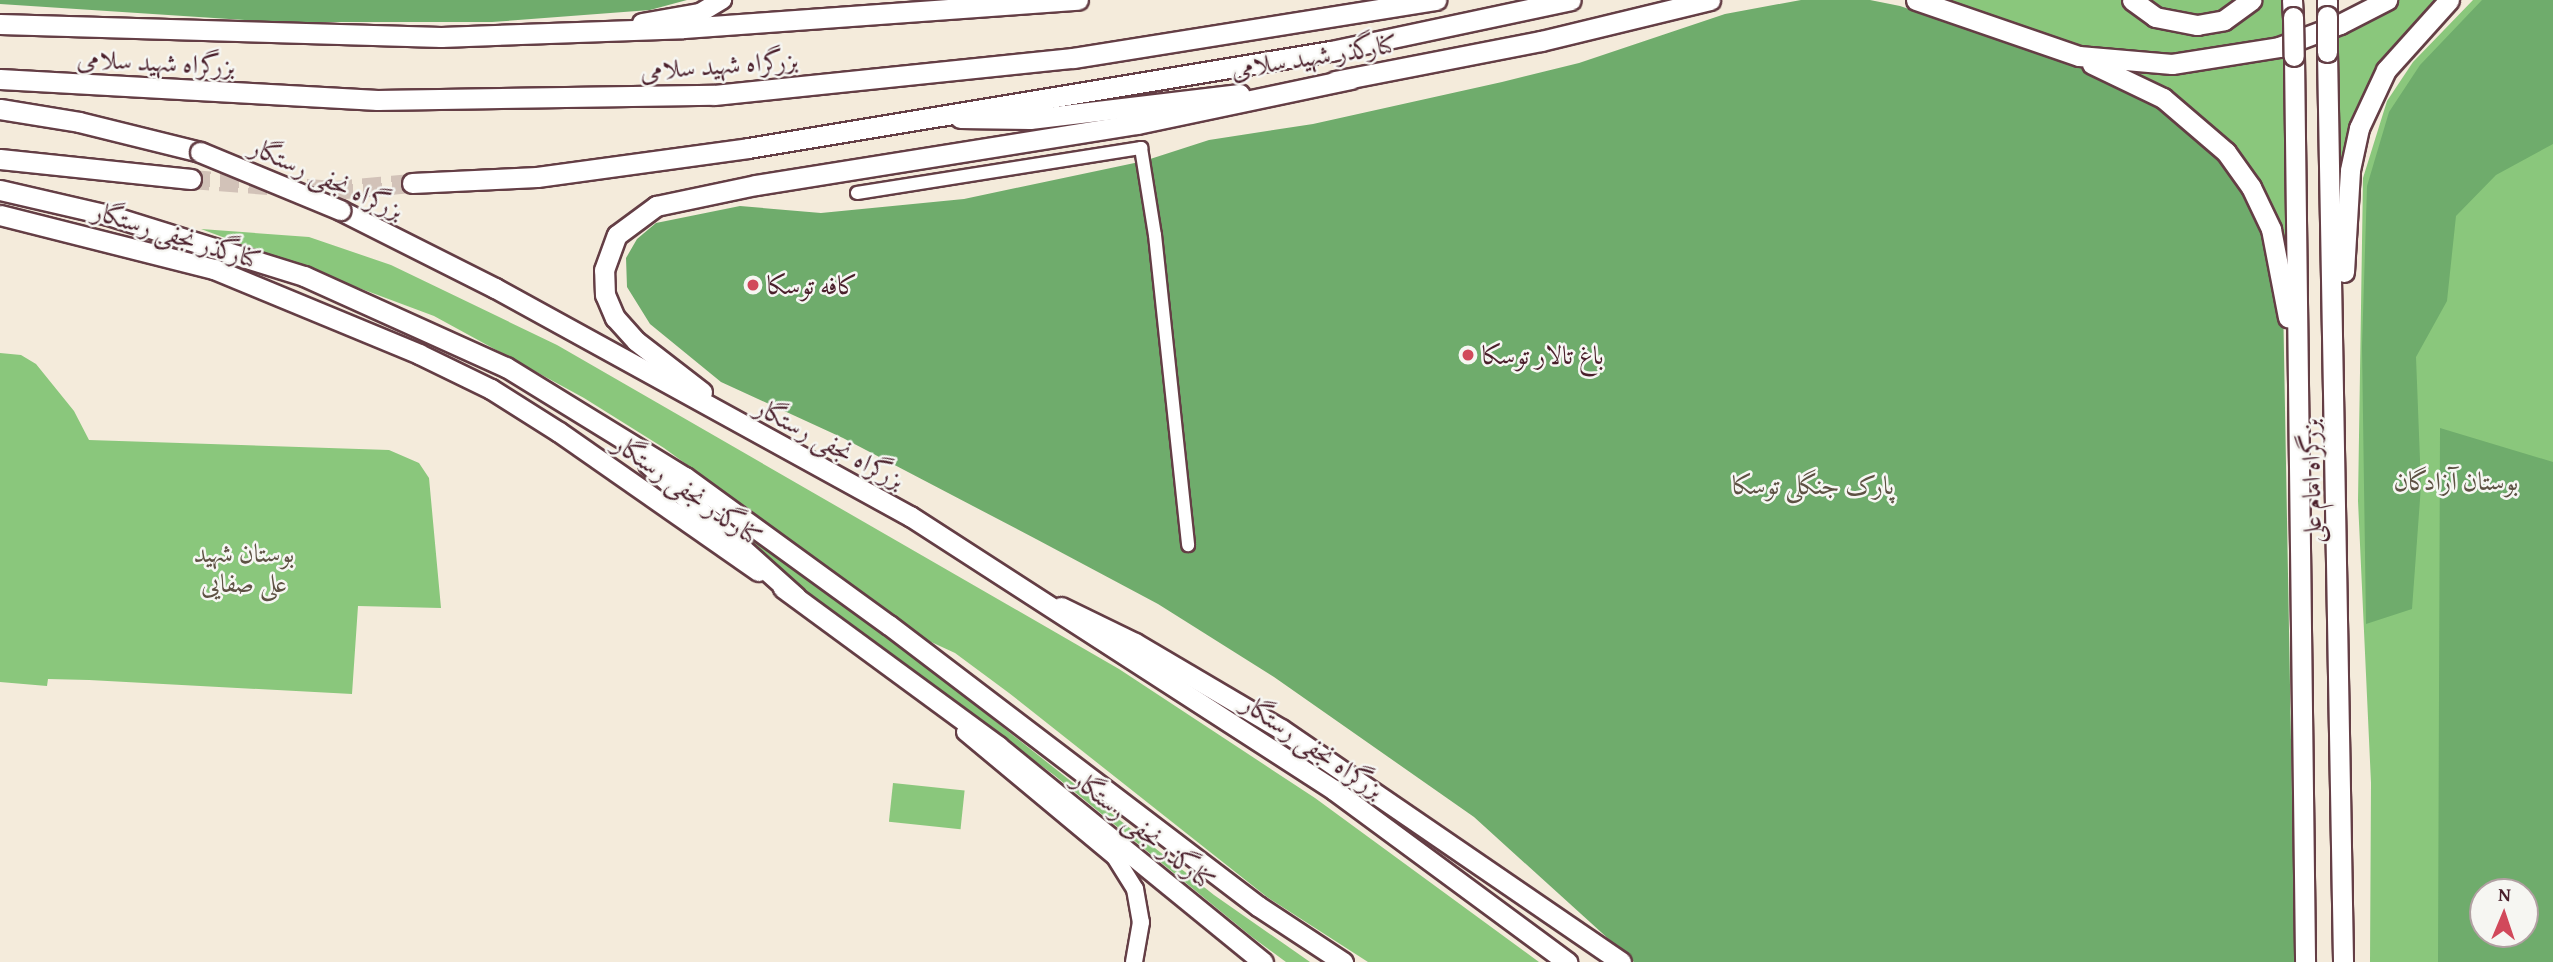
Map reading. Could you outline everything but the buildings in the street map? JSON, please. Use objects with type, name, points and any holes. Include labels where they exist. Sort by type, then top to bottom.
[{"type":"main road","points":[[586,32],[700,13],[722,0]]},
{"type":"main road","points":[[0,24],[441,37],[586,32],[1022,8],[1078,0]]},
{"type":"main road","name":"بزرگراه شهید سلامی","points":[[0,79],[377,100],[714,95],[1073,58],[1436,0]]},
{"type":"main road","points":[[412,183],[537,177],[748,148],[1331,51],[1571,0]]},
{"type":"main road","name":"کنارگذر شهید سلامی","points":[[920,118],[1030,119],[1109,112],[1351,79],[1541,41],[1710,0]]},
{"type":"main road","points":[[1916,0],[2080,56],[2190,117],[2239,169],[2274,237],[2297,372]]},
{"type":"main road","points":[[2132,0],[2162,19],[2197,25],[2224,20],[2252,0]]},
{"type":"main road","points":[[2080,56],[2172,64],[2250,54],[2340,24],[2387,0]]},
{"type":"main road","points":[[2335,371],[2350,170],[2359,128],[2386,70],[2449,0]]},
{"type":"main road","name":"بزرگراه امام علی","points":[[2292,8],[2305,962]]},
{"type":"main road","name":"بزرگراه امام علی","points":[[2327,8],[2343,962]]},
{"type":"main road","points":[[739,425],[659,362],[615,318],[605,295],[604,270],[617,234],[635,217],[656,206],[756,185],[1085,134],[1351,79]]},
{"type":"main road","name":"بزرگراه نجفی رستگار","points":[[0,109],[79,122],[200,152],[340,209],[495,288],[739,425],[910,516],[1042,598],[1334,790],[1567,962]]},
{"type":"main road","points":[[0,159],[191,179]]},
{"type":"main road","points":[[0,190],[108,215],[304,276],[506,367],[617,434],[813,569],[1238,891],[1343,962]]},
{"type":"main road","name":"کنارگذر نجفی رستگار","points":[[0,215],[214,269],[419,354],[491,389],[559,432],[796,597],[1095,822],[1263,962]]},
{"type":"main road","points":[[617,434],[796,597]]},
{"type":"main road","points":[[1042,598],[1135,643],[1281,729],[1620,962]]},
{"type":"street","points":[[857,193],[1141,148],[1155,235],[1188,545]]},
{"type":"street","points":[[852,639],[1115,857],[1137,900],[1141,922],[1134,962]]},
{"type":"green space","points":[[0,0],[687,0],[650,10],[492,22],[274,22],[0,4]]},
{"type":"green space","name":"پارک جنگلی توسکا","points":[[1801,0],[1870,0],[1900,6],[2127,83],[2173,108],[2250,192],[2283,298],[2295,962],[1634,962],[1474,817],[1274,677],[1158,604],[843,438],[721,382],[650,324],[627,287],[626,258],[637,239],[656,223],[740,206],[821,213],[964,199],[1144,161],[1209,140],[1313,124],[1502,82],[1579,63],[1725,14]]},
{"type":"green space","points":[[1935,0],[2125,0],[2175,29],[2261,0],[2282,0],[2284,40],[2195,56],[2096,52]]},
{"type":"green space","points":[[2137,0],[2249,0],[2187,23]]},
{"type":"green space","points":[[2399,0],[2441,0],[2375,79],[2340,244],[2335,32]]},
{"type":"green space","name":"بوستان آزادگان","points":[[2473,0],[2553,0],[2553,962],[2370,962],[2371,783],[2358,501],[2363,178],[2387,101],[2413,62]]},
{"type":"green space","points":[[2482,0],[2553,0],[2553,144],[2496,175],[2456,216],[2447,301],[2416,357],[2421,486],[2412,609],[2366,624],[2362,347],[2367,186],[2389,112],[2420,65]]},
{"type":"green space","points":[[2285,51],[2291,285],[2117,67]]},
{"type":"green space","points":[[201,229],[309,237],[391,265],[557,345],[1119,669],[1315,798],[1539,962],[1368,962],[1267,897],[1009,693],[955,653],[929,641],[664,448],[584,398],[434,316]]},
{"type":"green space","name":"بوستان شهید علی صفایی","points":[[0,353],[21,355],[36,364],[74,411],[89,440],[389,450],[419,463],[429,478],[441,608],[358,606],[352,694],[89,680],[48,679],[47,686],[0,682]]},
{"type":"green space","points":[[2440,428],[2553,462],[2553,962],[2438,962]]},
{"type":"green space","points":[[697,494],[926,666],[1214,895],[1310,962],[1286,962],[1252,937],[1054,775],[793,585],[715,517]]},
{"type":"green space","points":[[893,783],[965,791],[961,829],[889,822]]},
{"type":"tunnel","points":[[191,179],[334,190],[412,183]]},
{"type":"place","name":"کافه توسکا","points":[[753,285]]},
{"type":"place","name":"باغ تالار توسکا","points":[[1468,355]]}]
